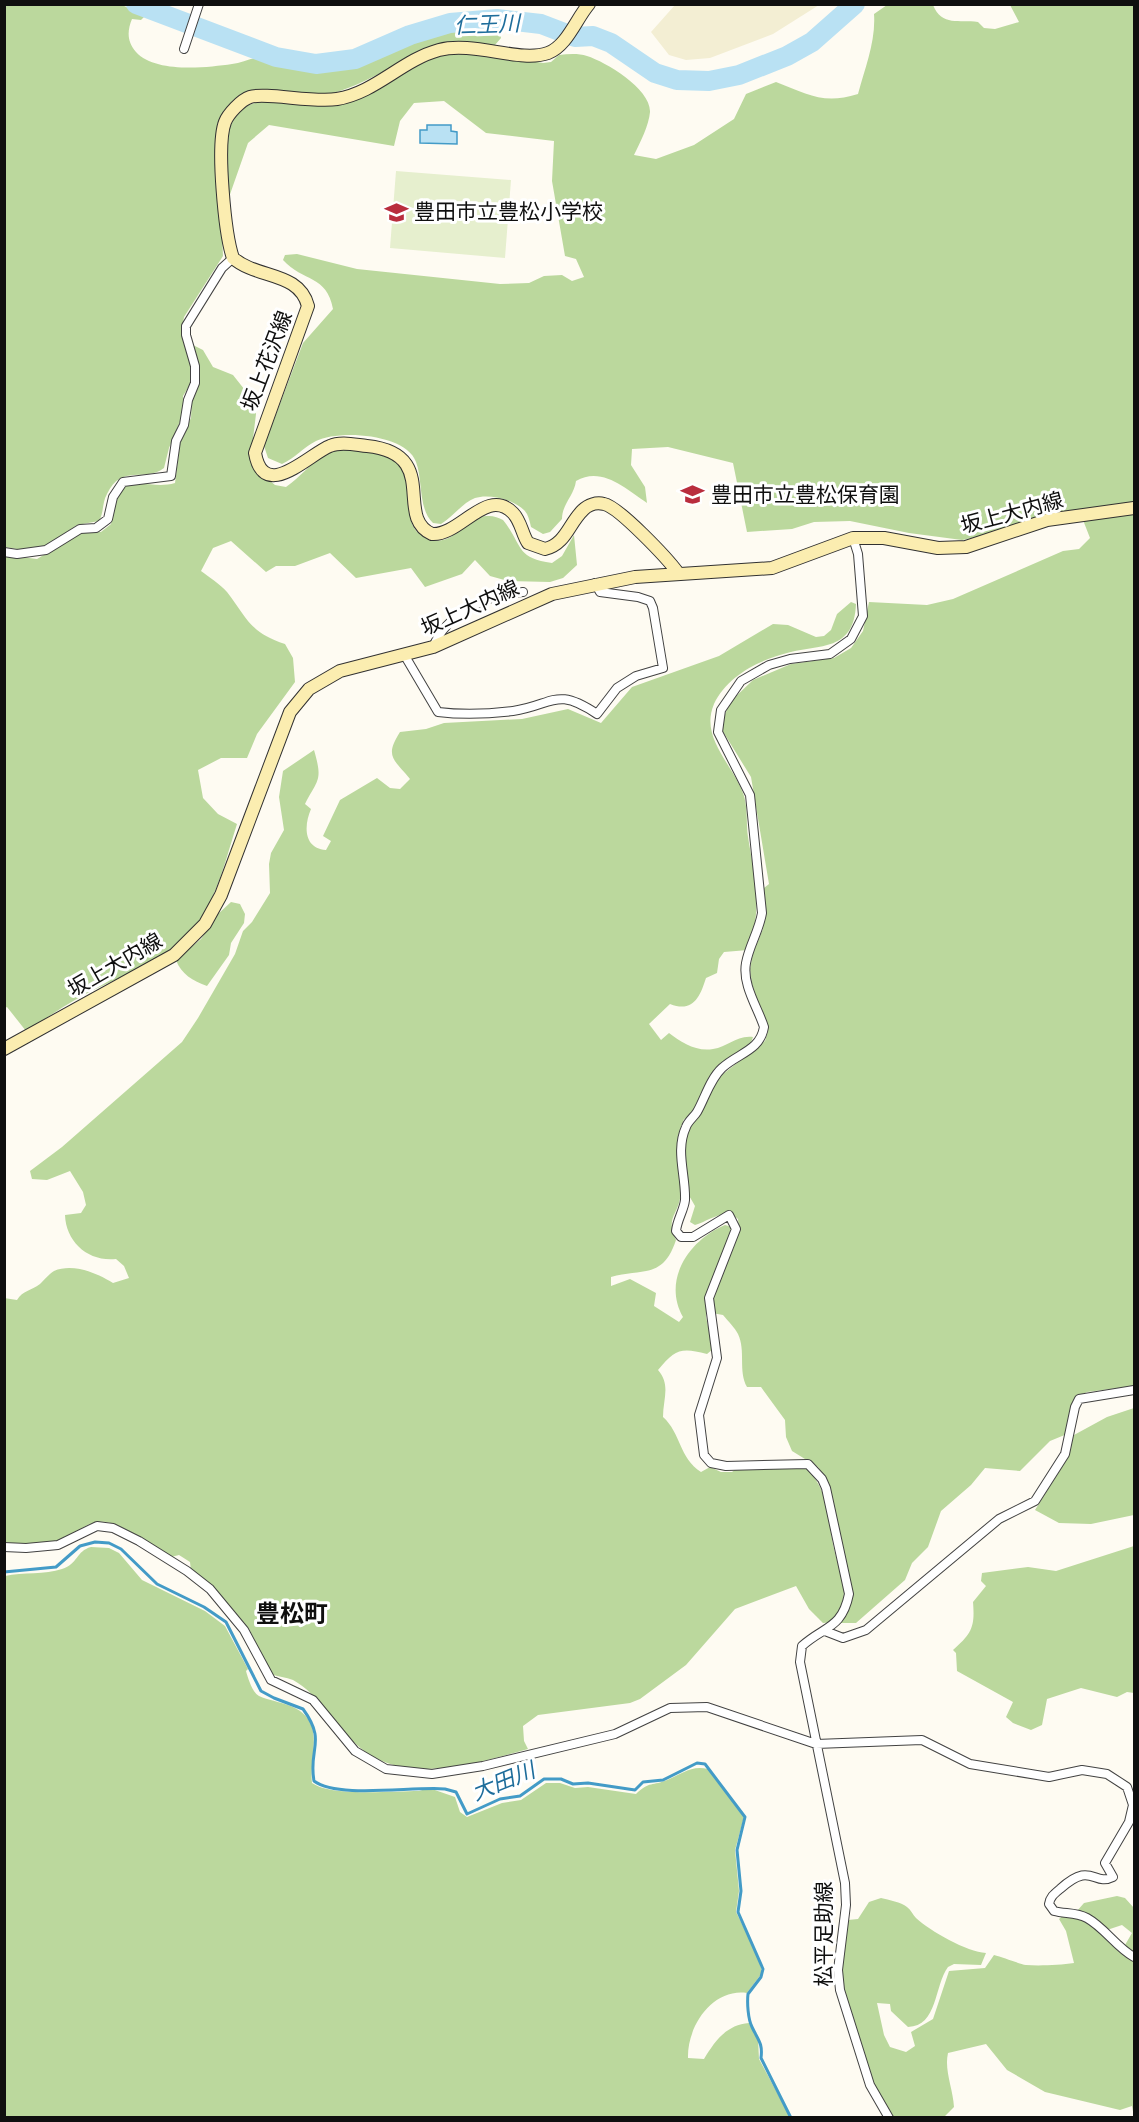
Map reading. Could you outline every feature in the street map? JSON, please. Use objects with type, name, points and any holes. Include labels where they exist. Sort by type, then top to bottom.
[{"type":"main road","points":[[233,258],[227,239],[222,135],[225,121],[240,104],[251,96],[321,101],[340,99],[366,89],[418,58],[440,50],[461,47],[535,55],[548,53],[561,44],[588,5]]},
{"type":"main road","name":"坂上花沢線","points":[[233,258],[249,268],[294,284],[306,298],[308,306],[256,446],[256,459],[270,474],[289,473],[333,444],[370,446],[392,451],[404,461],[411,474],[417,519],[427,531],[440,534],[451,531],[480,509],[495,505],[514,514],[528,543],[545,549],[561,542],[584,509],[590,505],[604,504],[617,511],[668,559],[678,573]]},
{"type":"main road","name":"坂上大内線","points":[[4,1049],[174,955],[205,924],[221,895],[282,731],[300,699],[319,681],[340,671],[433,647],[480,628],[534,600],[595,584],[678,573],[772,568],[853,538],[884,538],[925,547],[954,549],[1047,520],[1134,508]]},
{"type":"street","points":[[184,49],[199,6]]},
{"type":"street","points":[[4,552],[17,554],[46,550],[80,529],[96,528],[108,519],[113,497],[123,482],[171,476],[176,441],[184,425],[188,400],[195,383],[195,366],[186,335],[186,326],[222,268],[233,258]]},
{"type":"street","name":"松平足助線","points":[[853,538],[858,554],[863,609],[859,626],[851,639],[830,654],[790,659],[769,665],[741,681],[721,710],[718,732],[720,739],[744,779],[750,795],[762,913],[759,931],[746,964],[747,979],[764,1027],[756,1046],[723,1067],[716,1075],[695,1115],[686,1125],[679,1151],[684,1173],[685,1203],[677,1217],[676,1231],[681,1237],[693,1237],[729,1215],[734,1220],[736,1229],[709,1298],[717,1358],[699,1414],[704,1455],[711,1463],[726,1466],[808,1464],[822,1479],[849,1594],[847,1604],[833,1627],[802,1646],[799,1655],[847,1897],[838,1970],[840,1990],[870,2085],[889,2118]]},
{"type":"street","points":[[405,656],[438,712],[458,714],[516,710],[558,699],[580,702],[597,714],[617,688],[636,676],[663,668],[650,602],[638,597],[600,592],[595,584]]},
{"type":"street","points":[[433,647],[439,631],[476,604],[496,597],[523,592]]},
{"type":"street","points":[[825,1631],[843,1638],[866,1630],[999,1520],[1035,1501],[1065,1454],[1075,1407],[1080,1399],[1134,1390]]},
{"type":"street","points":[[4,1547],[58,1545],[97,1526],[113,1528],[139,1541],[188,1571],[210,1589],[244,1630],[271,1680],[313,1700],[355,1751],[386,1769],[432,1774],[483,1766],[615,1734],[670,1708],[684,1706],[720,1710],[816,1744],[922,1740],[970,1764],[1049,1777],[1082,1770],[1107,1774],[1131,1787],[1133,1805],[1129,1822],[1105,1863],[1113,1877],[1108,1880],[1088,1874],[1078,1875],[1052,1896],[1049,1905],[1054,1911],[1074,1913],[1087,1918],[1124,1952],[1134,1958]]},
{"type":"shaded area","points":[[675,5],[819,5],[773,34],[710,58],[686,60],[669,55],[651,32]]},
{"type":"green space","points":[[120,4],[145,16],[141,20],[132,19],[129,28],[129,40],[136,52],[144,59],[168,66],[221,65],[263,57],[300,67],[342,66],[365,61],[424,36],[464,25],[482,25],[499,31],[501,38],[495,45],[463,42],[444,45],[408,59],[357,84],[321,96],[302,96],[259,90],[243,93],[235,99],[217,125],[223,256],[184,317],[182,329],[193,372],[191,383],[183,396],[183,414],[169,448],[164,468],[149,474],[126,476],[119,479],[105,497],[99,521],[77,525],[46,547],[23,550],[5,547],[5,5]]},
{"type":"green space","points":[[887,5],[933,5],[941,17],[946,19],[978,22],[984,28],[995,29],[1019,22],[1010,5],[1134,5],[1134,504],[962,540],[909,533],[850,521],[814,522],[792,529],[747,532],[733,463],[668,447],[632,449],[631,465],[645,487],[647,503],[613,481],[595,476],[586,477],[576,481],[562,519],[550,532],[543,534],[531,527],[523,509],[511,501],[488,496],[475,498],[466,503],[441,524],[433,523],[425,510],[416,462],[400,445],[386,440],[371,436],[340,435],[312,443],[282,464],[268,458],[264,446],[303,343],[333,309],[330,298],[320,284],[291,267],[283,260],[285,255],[297,254],[357,269],[500,284],[529,283],[544,276],[562,275],[572,281],[584,277],[576,259],[565,256],[552,181],[554,141],[486,133],[444,101],[414,103],[400,121],[394,146],[269,125],[248,143],[228,200],[227,141],[233,120],[240,111],[259,102],[304,106],[325,104],[354,93],[412,65],[443,55],[480,53],[543,63],[551,62],[559,55],[580,54],[616,70],[643,94],[650,112],[644,134],[634,155],[656,159],[694,145],[734,119],[746,94],[776,82],[816,97],[835,98],[858,94],[872,44],[874,14]]},
{"type":"green space","points":[[396,171],[511,180],[505,258],[390,248]]},
{"type":"green space","points":[[191,344],[203,350],[213,367],[233,375],[252,399],[256,414],[251,455],[258,471],[275,485],[286,487],[329,452],[343,449],[364,450],[386,456],[400,465],[407,477],[413,526],[420,534],[441,540],[480,517],[493,516],[503,520],[526,554],[540,561],[552,563],[562,556],[574,535],[577,565],[563,578],[550,582],[508,581],[490,576],[475,560],[462,574],[425,587],[411,568],[356,578],[330,553],[295,566],[276,566],[266,572],[231,541],[213,548],[201,571],[227,592],[250,624],[264,635],[285,644],[293,658],[295,682],[257,734],[247,758],[221,758],[198,770],[203,798],[218,814],[237,824],[216,889],[196,925],[172,948],[142,967],[80,997],[26,1031],[7,1007],[5,1008],[5,555],[37,559],[80,533],[101,532],[111,524],[118,489],[125,486],[175,483],[181,437],[191,418],[192,395],[199,374]]},
{"type":"green space","points":[[1134,512],[1134,1386],[1087,1392],[1077,1397],[1067,1434],[1050,1441],[1020,1471],[985,1468],[971,1485],[941,1511],[928,1547],[912,1563],[905,1580],[856,1623],[841,1623],[852,1593],[829,1485],[818,1467],[792,1451],[786,1437],[785,1420],[761,1387],[747,1387],[744,1381],[742,1347],[738,1334],[723,1315],[712,1313],[716,1289],[735,1243],[738,1219],[728,1214],[695,1225],[690,1222],[695,1206],[687,1192],[682,1153],[687,1132],[718,1078],[765,1041],[768,1031],[752,984],[750,969],[753,953],[763,929],[764,888],[769,884],[751,777],[722,730],[724,717],[730,702],[753,680],[791,664],[834,658],[851,648],[863,631],[869,602],[927,605],[953,599],[1063,551],[1079,549],[1090,538],[1083,520]]},
{"type":"green space","points":[[851,602],[856,604],[854,620],[849,631],[842,638],[823,646],[776,656],[755,665],[735,677],[714,704],[711,729],[720,752],[740,785],[745,801],[756,894],[753,935],[748,950],[724,952],[719,959],[717,973],[706,978],[694,1002],[684,1006],[670,1004],[649,1024],[661,1040],[669,1033],[695,1048],[707,1050],[742,1038],[753,1037],[750,1045],[735,1054],[690,1117],[684,1119],[677,1147],[681,1193],[672,1223],[676,1240],[671,1253],[658,1267],[611,1277],[611,1286],[630,1279],[656,1293],[654,1306],[679,1322],[683,1317],[677,1303],[676,1289],[683,1263],[700,1240],[725,1225],[732,1227],[706,1299],[706,1317],[713,1349],[707,1354],[679,1352],[669,1358],[658,1370],[665,1387],[663,1417],[669,1423],[688,1460],[701,1472],[710,1467],[721,1472],[732,1472],[737,1468],[806,1468],[814,1477],[827,1508],[844,1588],[843,1602],[836,1618],[823,1623],[809,1609],[796,1586],[735,1609],[686,1665],[640,1699],[630,1703],[538,1715],[523,1726],[524,1741],[528,1749],[463,1765],[418,1769],[376,1758],[357,1745],[303,1686],[293,1680],[271,1674],[249,1629],[191,1570],[190,1562],[179,1555],[171,1557],[130,1532],[106,1522],[93,1523],[60,1540],[25,1544],[5,1542],[4,1298],[17,1300],[25,1292],[40,1284],[52,1272],[61,1269],[85,1270],[113,1283],[129,1278],[124,1266],[116,1259],[88,1254],[74,1242],[69,1234],[65,1215],[81,1213],[86,1205],[83,1192],[70,1171],[47,1180],[32,1179],[30,1171],[62,1147],[182,1042],[198,1018],[235,954],[243,931],[252,922],[270,893],[271,853],[284,830],[279,797],[283,771],[314,750],[319,774],[305,804],[311,809],[307,822],[307,835],[313,845],[326,850],[331,841],[323,836],[340,800],[377,778],[390,788],[400,789],[410,779],[396,762],[392,753],[395,740],[400,732],[426,729],[444,723],[522,719],[568,709],[601,723],[632,687],[719,656],[773,624],[788,625],[816,637],[824,636],[831,630],[837,614]]},
{"type":"green space","points":[[231,902],[240,904],[245,914],[244,923],[231,943],[229,955],[207,986],[188,976],[176,960],[201,939],[218,914]]},
{"type":"green space","points":[[1134,1408],[1134,1515],[1091,1524],[1059,1523],[1035,1510],[1062,1467],[1074,1435],[1107,1417]]},
{"type":"green space","points":[[1134,1546],[1134,1693],[1127,1692],[1117,1697],[1081,1688],[1047,1699],[1042,1725],[1031,1730],[1013,1723],[1006,1717],[1013,1702],[957,1671],[956,1653],[953,1650],[968,1634],[973,1624],[973,1602],[986,1586],[981,1581],[982,1573],[1028,1567],[1056,1571]]},
{"type":"green space","points":[[91,1547],[109,1548],[119,1553],[142,1580],[205,1611],[225,1626],[248,1669],[246,1671],[248,1677],[257,1694],[296,1709],[308,1719],[314,1741],[312,1783],[321,1787],[348,1792],[419,1791],[429,1788],[455,1797],[460,1812],[467,1817],[502,1803],[521,1800],[546,1783],[636,1794],[648,1785],[687,1771],[697,1768],[708,1769],[744,1817],[735,1850],[739,1891],[736,1912],[759,1958],[762,1973],[747,1993],[734,1993],[723,1997],[704,2012],[692,2034],[688,2058],[704,2059],[722,2035],[734,2027],[749,2023],[758,2039],[759,2059],[790,2117],[5,2117],[5,1576],[62,1569],[71,1564],[82,1551]]},
{"type":"green space","points":[[1117,1896],[1125,1898],[1134,1908],[1134,1954],[1125,1945],[1132,1933],[1122,1925],[1107,1930],[1077,1911],[1084,1903]]},
{"type":"green space","points":[[881,1898],[904,1905],[916,1918],[939,1935],[969,1949],[986,1953],[981,1965],[954,1964],[948,1967],[930,2013],[918,2025],[908,2027],[891,2011],[890,2004],[877,2003],[884,2035],[890,2047],[906,2052],[915,2046],[911,2032],[933,2019],[949,1971],[985,1968],[994,1955],[1026,1965],[1074,1963],[1066,1931],[1059,1919],[1064,1915],[1084,1921],[1134,1961],[1134,2117],[1132,2106],[1120,2110],[1045,2092],[1007,2070],[986,2044],[948,2053],[947,2066],[954,2107],[944,2117],[893,2117],[872,2081],[843,1987],[841,1967],[848,1920],[858,1919],[869,1902]]},
{"type":"water","points":[[427,125],[451,125],[451,131],[457,132],[457,144],[420,143],[420,130],[427,130]]},
{"type":"waterway","name":"仁王川","points":[[136,4],[276,57],[316,64],[355,59],[410,35],[450,23],[497,19],[541,24],[575,37],[593,36],[611,43],[655,73],[677,80],[709,81],[739,75],[787,56],[812,42],[855,4]]},
{"type":"waterway","name":"大田川","points":[[4,1572],[56,1567],[80,1546],[95,1542],[109,1543],[121,1549],[157,1584],[204,1607],[226,1622],[261,1691],[303,1709],[314,1730],[314,1781],[325,1786],[358,1791],[445,1789],[456,1792],[467,1814],[500,1799],[520,1796],[544,1779],[561,1779],[573,1784],[588,1783],[635,1790],[643,1782],[663,1780],[697,1763],[705,1764],[745,1817],[737,1850],[741,1891],[738,1912],[763,1969],[761,1977],[748,1994],[749,2015],[761,2045],[761,2058],[791,2118]]},
{"type":"place","name":"豊田市立豊松小学校","points":[[396,212]]},
{"type":"place","name":"豊田市立豊松保育園","points":[[693,495]]},
{"type":"district","name":"豊松町","points":[[292,1614]]}]
